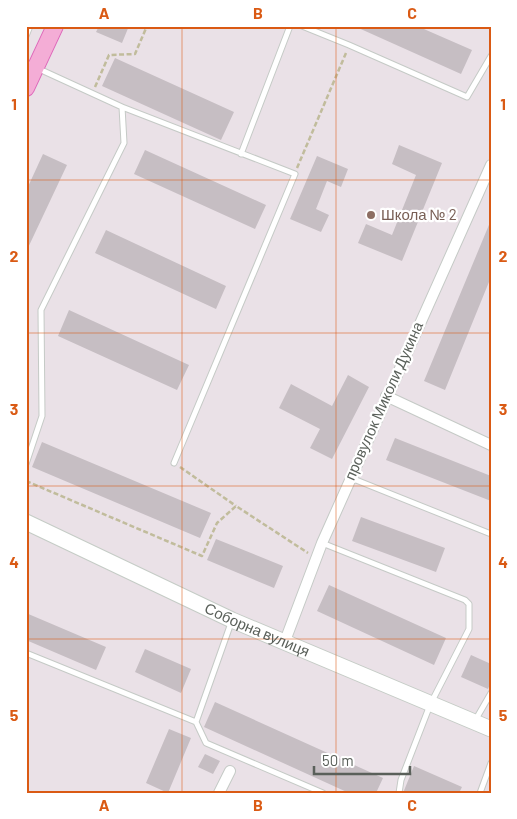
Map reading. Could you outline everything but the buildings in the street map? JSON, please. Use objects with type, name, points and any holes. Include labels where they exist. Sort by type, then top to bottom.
[{"type":"main road","points":[[26,88],[31,65],[55,26]]},
{"type":"street","name":"провулок Миколи Дукина","points":[[285,641],[322,543],[386,396],[491,165]]},
{"type":"street","points":[[386,396],[491,445]]},
{"type":"street","name":"Соборна вулиця","points":[[26,522],[232,620],[285,641],[430,705],[491,729]]},
{"type":"street","points":[[219,793],[230,770]]},
{"type":"lane","points":[[26,36],[30,26]]},
{"type":"lane","points":[[241,154],[290,26]]},
{"type":"lane","points":[[302,26],[467,97],[491,56]]},
{"type":"lane","points":[[31,65],[122,107],[295,174],[174,463]]},
{"type":"lane","points":[[26,464],[42,416],[41,310],[124,143],[122,107]]},
{"type":"lane","points":[[351,478],[491,534]]},
{"type":"lane","points":[[322,543],[464,600],[469,604],[469,628],[430,705],[401,780],[399,793]]},
{"type":"lane","points":[[196,722],[232,620]]},
{"type":"lane","points":[[26,653],[196,722],[206,743],[323,793]]},
{"type":"lane","points":[[474,722],[491,692]]},
{"type":"lane","points":[[480,793],[491,763]]},
{"type":"path","points":[[92,94],[109,55],[135,54],[148,26]]},
{"type":"path","points":[[295,174],[349,45]]},
{"type":"path","points":[[174,463],[316,558]]},
{"type":"path","points":[[26,481],[202,556],[217,524],[236,506]]},
{"type":"place","name":"Школа № 2","points":[[371,215]]}]
